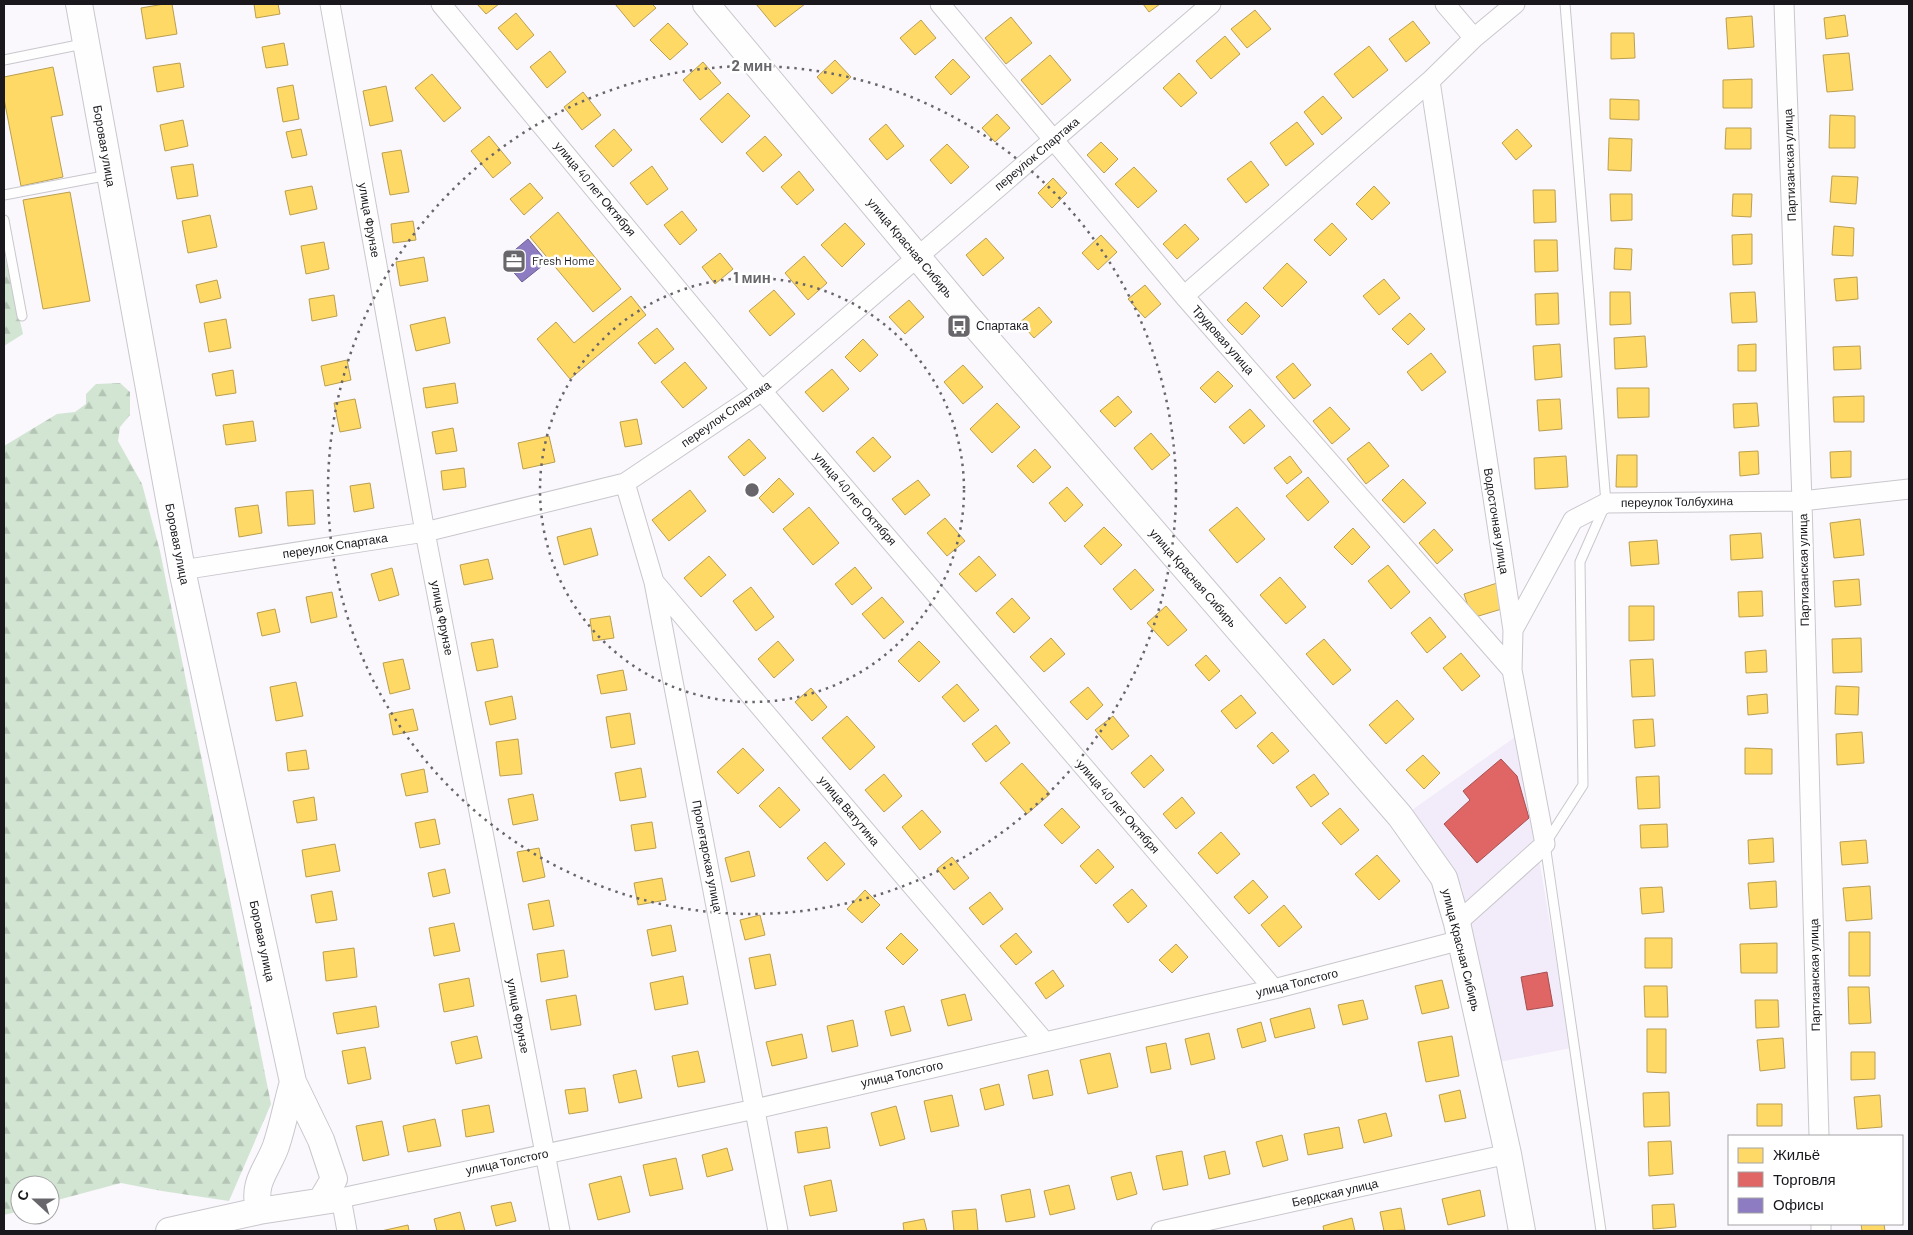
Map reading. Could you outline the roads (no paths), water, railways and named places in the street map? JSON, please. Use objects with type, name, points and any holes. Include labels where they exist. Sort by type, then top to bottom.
[{"type":"street","name":"Боровая улица","points":[[78,4],[182,570],[292,1082]]},
{"type":"street","name":"улица Фрунзе","points":[[330,4],[426,532],[560,1231]]},
{"type":"street","name":"улица 40 лет Октября","points":[[441,4],[762,391],[1274,989]]},
{"type":"street","name":"улица Красная Сибирь","points":[[706,4],[917,257],[1400,816],[1444,878],[1459,931],[1508,1154],[1522,1231]]},
{"type":"street","name":"Трудовая улица","points":[[940,4],[1184,296],[1512,670]]},
{"type":"street","name":"переулок Спартака","points":[[182,570],[426,532],[625,483],[762,391],[1211,4]]},
{"type":"street","points":[[1445,4],[1474,38]]},
{"type":"street","points":[[1184,296],[1430,81],[1474,38],[1515,4]]},
{"type":"street","name":"Партизанская улица","points":[[1784,4],[1802,501],[1819,1135]]},
{"type":"street","name":"Водосточная улица","points":[[1430,81],[1513,630],[1512,670],[1546,844]]},
{"type":"street","name":"Пролетарская улица","points":[[625,483],[654,582],[778,1231]]},
{"type":"street","name":"переулок Толбухина","points":[[1513,630],[1573,520],[1606,503],[1802,501],[1909,489]]},
{"type":"street","name":"улица Ватутина","points":[[654,582],[1044,1041]]},
{"type":"street","points":[[1459,931],[1546,844]]},
{"type":"street","name":"улица Толстого","points":[[332,1193],[545,1153],[754,1109],[1274,989],[1459,931]]},
{"type":"street","points":[[292,1082],[321,1140],[332,1193],[347,1231]]},
{"type":"street","points":[[259,1210],[256,1188],[276,1146],[292,1082]]},
{"type":"street","points":[[276,1146],[291,1130],[307,1130],[321,1140]]},
{"type":"street","name":"Бердская улица","points":[[1161,1231],[1508,1154]]},
{"type":"street","points":[[169,1231],[332,1193]]},
{"type":"lane","points":[[1565,4],[1606,503],[1580,562],[1583,785],[1546,844],[1601,1231]]},
{"type":"lane","points":[[4,60],[86,44]]},
{"type":"lane","points":[[4,195],[110,175]]},
{"type":"lane","points":[[4,220],[22,316]]},
{"type":"place","name":"Fresh Home","points":[[514,261]]},
{"type":"place","name":"Спартака","points":[[959,326]]}]
